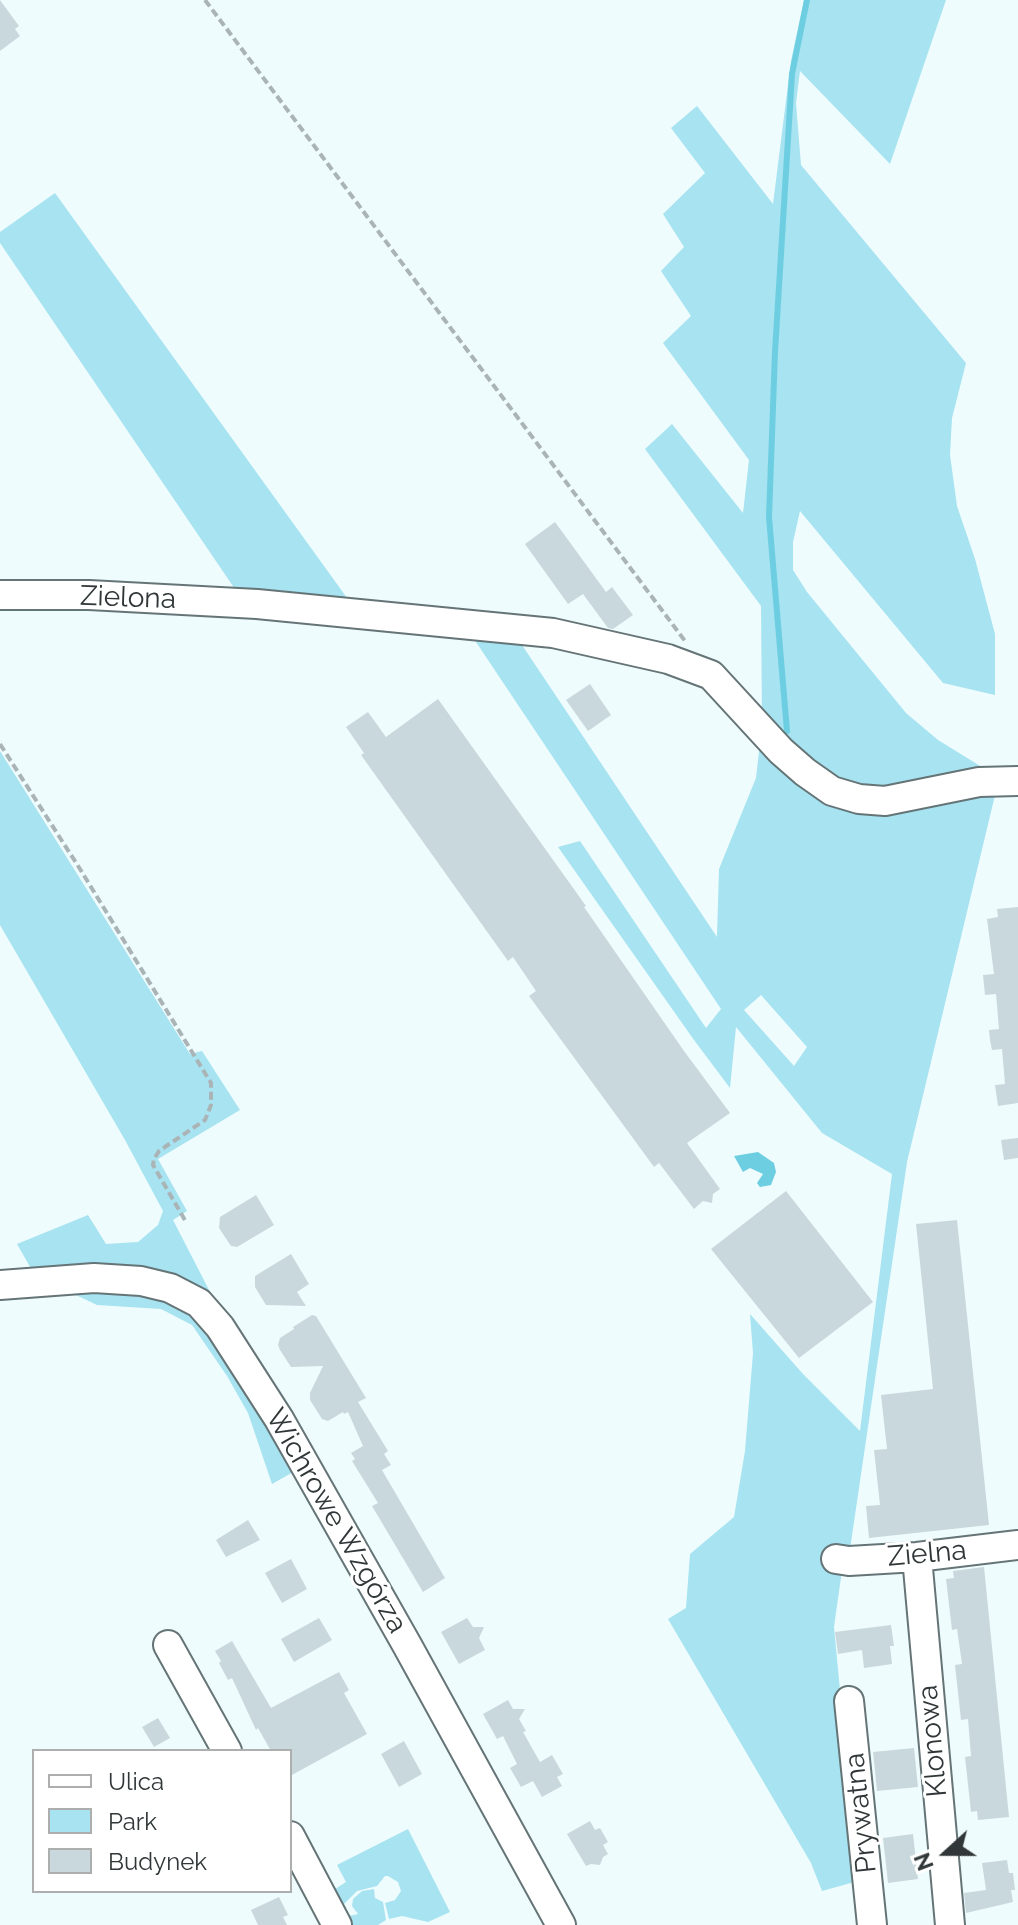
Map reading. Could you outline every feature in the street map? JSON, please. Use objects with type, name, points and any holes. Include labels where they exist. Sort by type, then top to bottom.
[{"type":"street","name":"Zielona","points":[[0,595],[89,595],[257,604],[553,633],[668,659],[711,675]]},
{"type":"street","points":[[711,675],[781,751],[832,791],[859,799],[885,801],[979,782],[1018,781]]},
{"type":"street","name":"Wichrowe Wzgórza","points":[[0,1285],[94,1278],[141,1281],[170,1288],[199,1303],[220,1327],[287,1433],[561,1925]]},
{"type":"street","name":"Zielna","points":[[836,1559],[917,1557],[1018,1545]]},
{"type":"street","name":"Klonowa","points":[[917,1557],[950,1925]]},
{"type":"street","points":[[168,1645],[226,1749]]},
{"type":"street","name":"Prywatna","points":[[849,1701],[872,1925]]},
{"type":"street","points":[[292,1840],[337,1925]]},
{"type":"path","points":[[205,0],[711,675]]},
{"type":"path","points":[[0,744],[211,1083],[211,1105],[205,1120],[159,1151],[154,1159],[153,1165],[186,1222]]},
{"type":"green space","points":[[804,0],[946,0],[890,164],[800,71],[796,103],[801,165],[966,363],[952,418],[950,455],[957,506],[995,634],[995,695],[943,683],[800,511],[793,542],[793,570],[807,592],[906,713],[938,740],[985,769],[996,791],[907,1162],[850,1549],[845,1549],[834,1627],[858,1881],[822,1891],[811,1863],[668,1619],[686,1608],[690,1554],[734,1517],[745,1451],[753,1353],[750,1314],[803,1374],[860,1431],[892,1174],[822,1133],[736,1027],[730,1088],[558,847],[580,841],[706,1028],[721,1009],[470,633],[516,636],[717,937],[719,869],[756,778],[762,726],[761,606],[645,449],[672,424],[743,513],[749,460],[663,343],[691,316],[661,271],[684,247],[663,214],[705,173],[671,128],[697,106],[773,204],[791,61]],"holes":[[[761,995],[807,1047],[794,1066],[744,1010]]]},
{"type":"green space","points":[[55,193],[355,609],[241,598],[0,243],[0,232]]},
{"type":"green space","points":[[0,751],[190,1054],[202,1051],[240,1110],[158,1159],[187,1211],[173,1220],[225,1321],[198,1296],[33,1272],[17,1244],[88,1215],[106,1244],[138,1242],[158,1225],[163,1211],[0,925]]},
{"type":"green space","points":[[59,1287],[136,1287],[198,1311],[295,1471],[272,1484],[248,1413],[192,1325],[161,1309],[97,1305]]},
{"type":"green space","points":[[408,1829],[450,1912],[428,1922],[402,1916],[389,1919],[385,1903],[395,1900],[401,1891],[398,1882],[388,1876],[377,1886],[357,1891],[342,1906],[332,1891],[346,1882],[337,1865]]},
{"type":"green space","points":[[374,1889],[375,1898],[383,1902],[386,1920],[378,1925],[353,1925],[349,1916],[358,1914],[352,1906],[353,1899],[362,1891]]},
{"type":"shaded area","points":[[758,1152],[774,1163],[776,1172],[771,1185],[760,1187],[757,1183],[763,1174],[750,1168],[743,1172],[734,1156]]},
{"type":"building","points":[[0,0],[19,26],[15,29],[20,36],[0,51]]},
{"type":"building","points":[[555,522],[606,592],[612,587],[633,615],[613,629],[608,628],[583,594],[568,604],[525,544]]},
{"type":"building","points":[[590,684],[611,715],[588,731],[566,700]]},
{"type":"building","points":[[438,699],[730,1113],[687,1143],[720,1189],[713,1194],[712,1203],[703,1201],[694,1209],[659,1163],[654,1167],[529,996],[536,991],[513,957],[508,961],[361,755],[364,753],[346,727],[368,712],[386,737]]},
{"type":"building","points":[[1018,907],[1018,1103],[998,1106],[995,1085],[1005,1084],[1002,1049],[992,1050],[989,1030],[999,1029],[996,994],[985,995],[983,975],[994,974],[987,919],[998,917],[997,909]]},
{"type":"building","points":[[1018,1138],[1018,1158],[1004,1160],[1001,1140]]},
{"type":"building","points":[[786,1191],[873,1302],[799,1358],[711,1249]]},
{"type":"building","points":[[256,1195],[274,1225],[237,1247],[231,1246],[219,1228],[220,1217]]},
{"type":"building","points":[[957,1220],[989,1525],[869,1538],[866,1506],[880,1505],[874,1450],[887,1449],[881,1395],[933,1389],[916,1224]]},
{"type":"building","points":[[291,1254],[309,1284],[297,1292],[306,1306],[266,1305],[255,1287],[255,1276]]},
{"type":"building","points":[[312,1315],[316,1316],[366,1398],[358,1402],[388,1451],[384,1454],[391,1465],[382,1470],[445,1578],[423,1592],[372,1506],[378,1503],[352,1461],[355,1459],[351,1453],[363,1446],[348,1412],[328,1421],[322,1419],[310,1400],[310,1393],[323,1366],[291,1367],[280,1350],[280,1338]]},
{"type":"building","points":[[248,1520],[260,1540],[226,1557],[216,1540]]},
{"type":"building","points":[[291,1559],[307,1589],[282,1603],[265,1573]]},
{"type":"building","points":[[984,1567],[1009,1817],[978,1820],[977,1811],[971,1812],[965,1757],[971,1756],[968,1719],[961,1720],[955,1665],[962,1664],[957,1629],[952,1630],[946,1579],[954,1578],[953,1571]]},
{"type":"building","points":[[319,1618],[332,1640],[294,1662],[281,1639]]},
{"type":"building","points":[[467,1618],[473,1627],[484,1627],[479,1638],[485,1650],[459,1664],[441,1632]]},
{"type":"building","points":[[891,1625],[894,1646],[890,1646],[892,1664],[864,1668],[862,1650],[838,1654],[835,1632]]},
{"type":"building","points":[[232,1641],[271,1708],[339,1672],[349,1690],[344,1693],[367,1734],[292,1775],[292,1749],[270,1749],[258,1728],[256,1730],[232,1678],[228,1680],[215,1651]]},
{"type":"building","points":[[508,1700],[513,1709],[525,1709],[519,1719],[540,1762],[552,1755],[563,1774],[557,1777],[562,1786],[542,1797],[533,1781],[521,1787],[510,1768],[517,1764],[503,1736],[497,1739],[483,1714]]},
{"type":"building","points":[[158,1718],[170,1738],[154,1747],[142,1727]]},
{"type":"building","points":[[404,1741],[422,1774],[399,1787],[381,1754]]},
{"type":"building","points":[[914,1748],[918,1787],[877,1791],[873,1752]]},
{"type":"building","points":[[590,1821],[595,1830],[600,1828],[608,1842],[603,1845],[608,1854],[600,1865],[586,1866],[567,1834]]},
{"type":"building","points":[[913,1834],[918,1879],[888,1883],[883,1838]]},
{"type":"building","points":[[1007,1860],[1009,1873],[1013,1873],[1013,1902],[966,1913],[964,1893],[986,1890],[982,1863]]},
{"type":"building","points":[[279,1897],[288,1915],[283,1917],[287,1925],[258,1925],[251,1910]]},
{"type":"waterway","points":[[787,731],[769,517],[775,352],[792,74],[807,0]]}]
